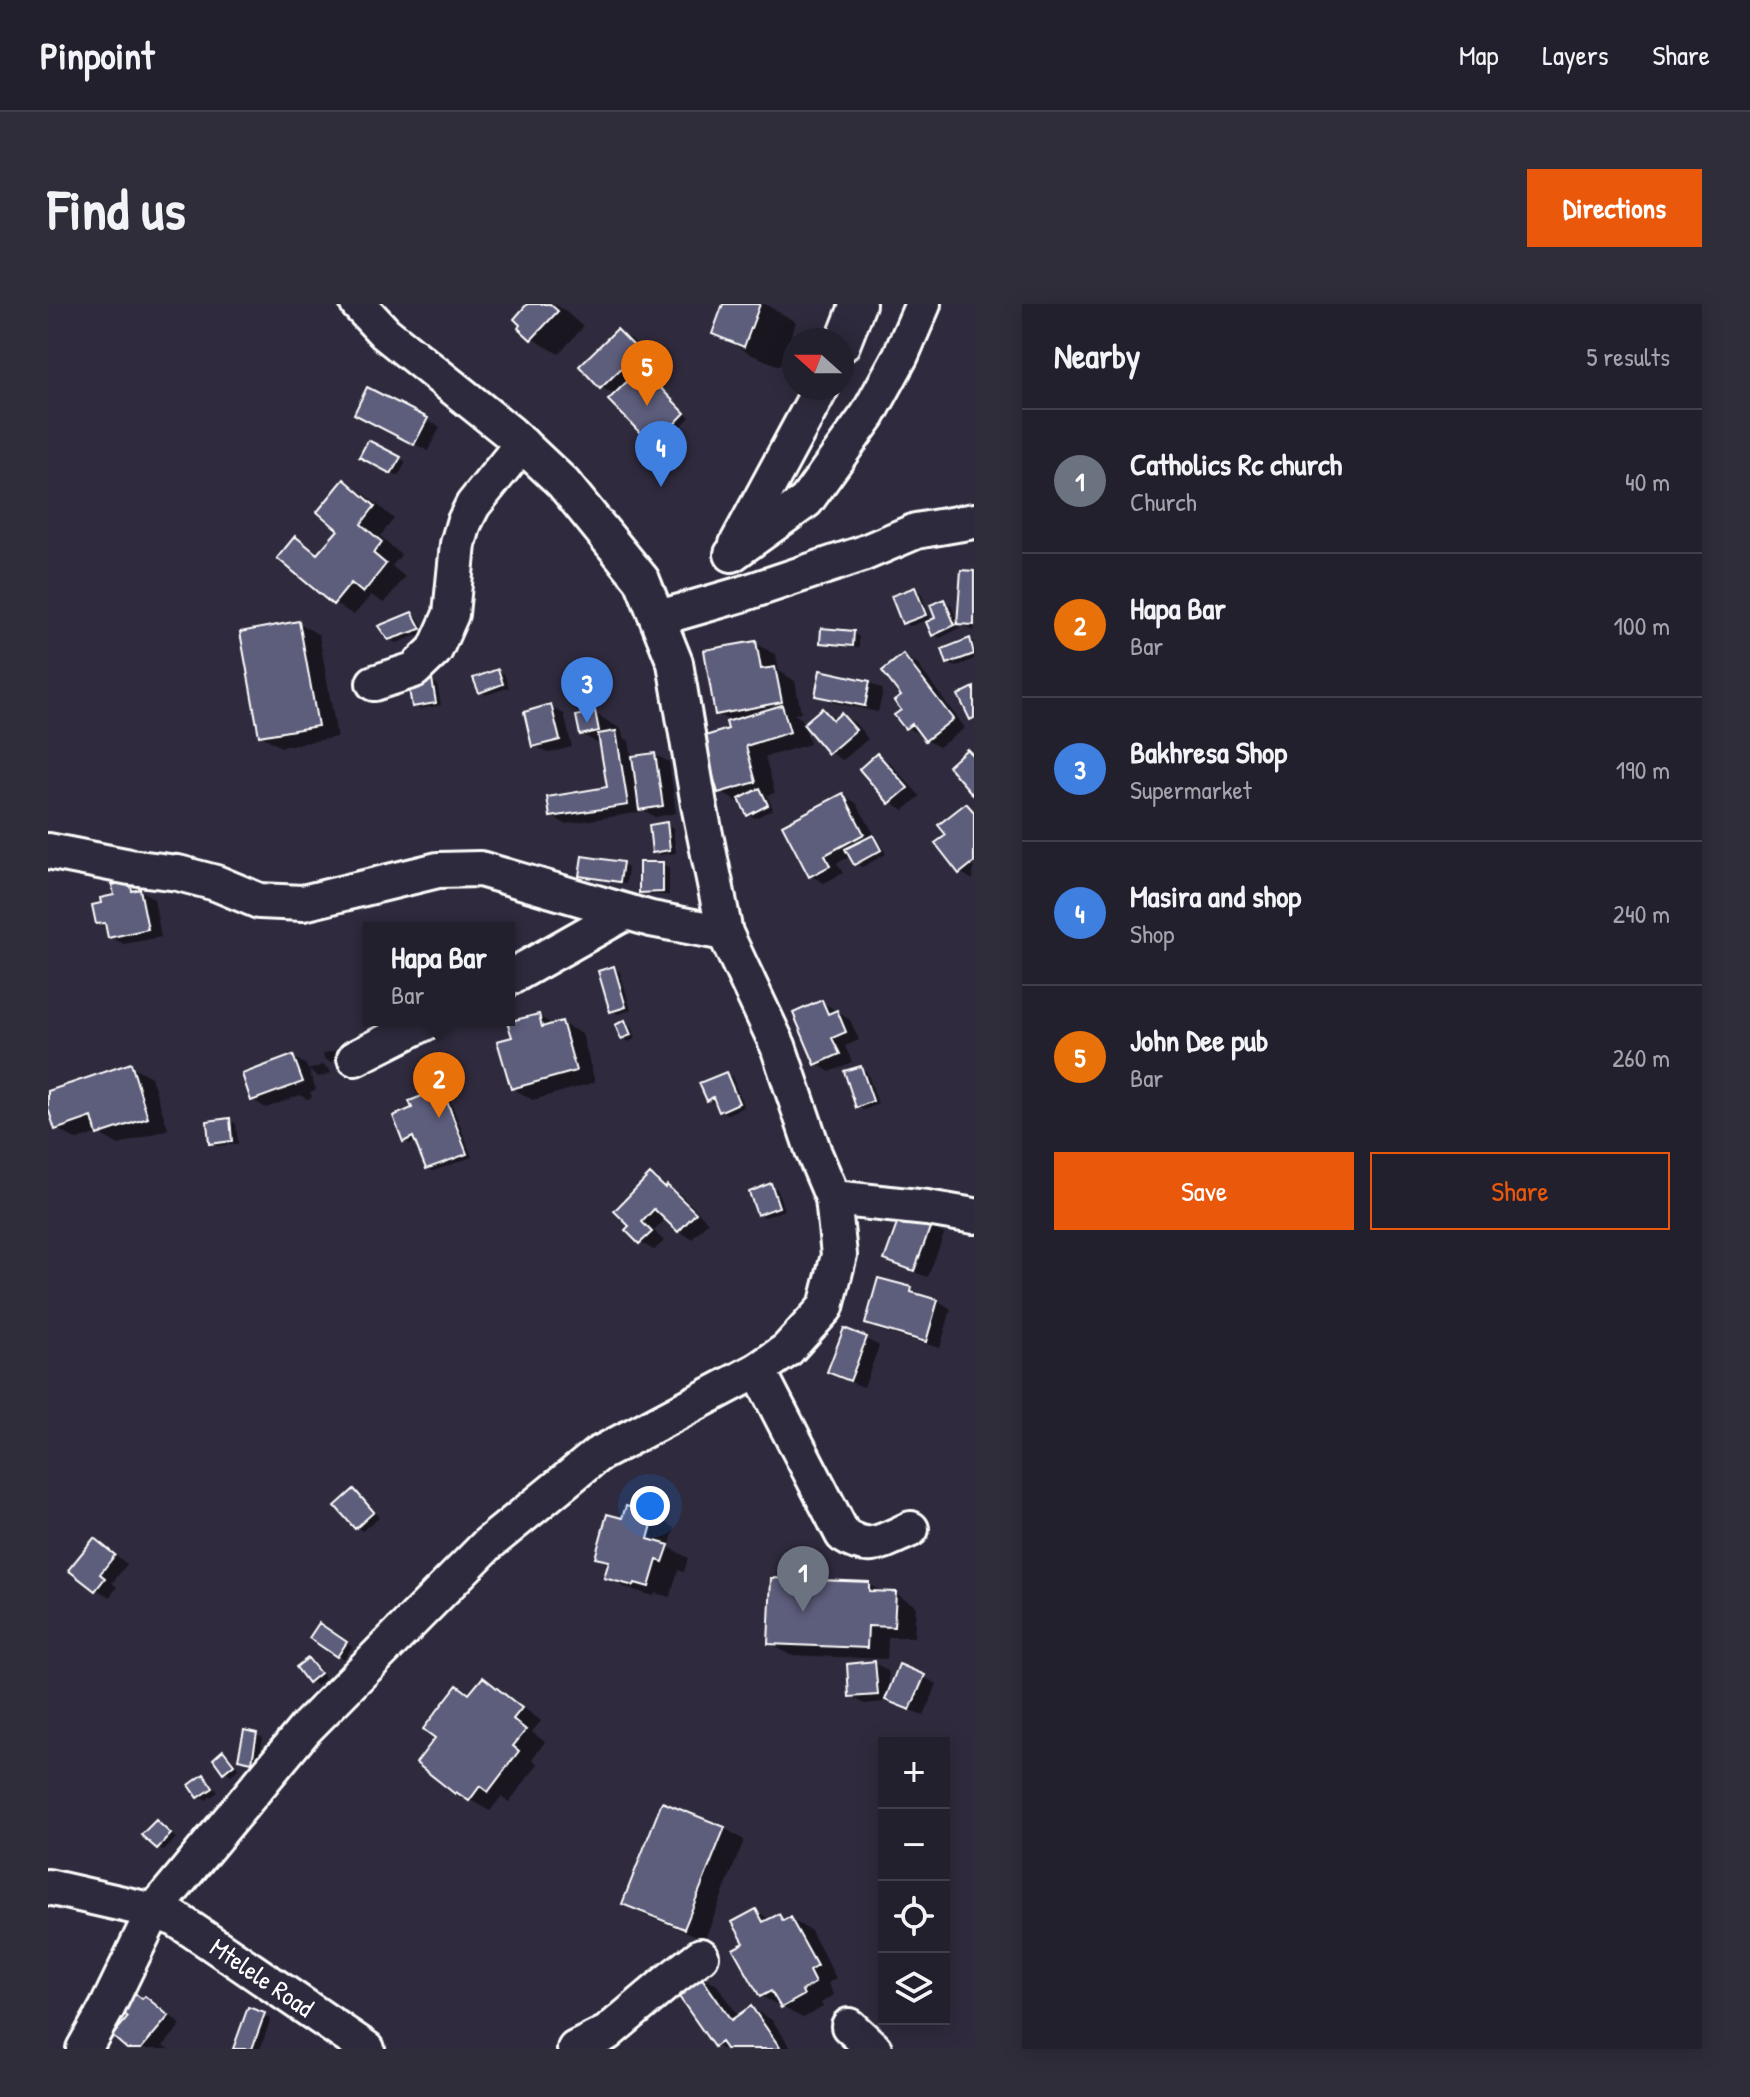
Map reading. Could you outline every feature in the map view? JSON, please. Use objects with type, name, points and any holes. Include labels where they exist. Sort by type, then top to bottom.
[{"type":"street","points":[[84,2049],[154,1911],[305,1729],[488,1544],[597,1455],[758,1370],[787,1350],[826,1307],[839,1255],[833,1198],[814,1153],[778,1046],[725,933],[675,663],[642,580],[563,483],[510,433],[385,333],[358,304]]},
{"type":"street","points":[[849,328],[858,304]]},
{"type":"street","points":[[732,554],[806,501],[868,415],[901,355],[923,304]]},
{"type":"street","points":[[705,604],[815,400]]},
{"type":"street","points":[[374,683],[414,670],[435,650],[451,614],[458,544],[464,523],[473,505],[522,444]]},
{"type":"street","points":[[659,618],[862,554],[916,531],[974,521]]},
{"type":"street","points":[[48,851],[204,879],[259,901],[303,903],[438,870],[480,869],[626,912],[680,926],[725,933]]},
{"type":"street","points":[[515,975],[626,912]]},
{"type":"street","points":[[355,1058],[418,1026]]},
{"type":"street","points":[[833,1198],[974,1216]]},
{"type":"street","points":[[758,1370],[843,1535],[857,1544],[874,1544],[911,1529]]},
{"type":"street","name":"Mtelele Road","points":[[52,1897],[154,1911],[176,1919],[367,2049]]},
{"type":"street","points":[[575,2049],[607,2033],[701,1956]]},
{"type":"street","points":[[849,2026],[874,2049]]},
{"type":"building","points":[[527,304],[550,304],[558,311],[531,340],[518,328],[520,325],[514,319]]},
{"type":"building","points":[[723,304],[760,304],[744,347],[712,334]]},
{"type":"building","points":[[617,329],[639,351],[600,389],[579,366]]},
{"type":"building","points":[[641,368],[685,413],[653,446],[608,400]]},
{"type":"building","points":[[367,387],[428,418],[414,445],[354,414]]},
{"type":"building","points":[[368,440],[401,457],[391,474],[359,457]]},
{"type":"building","points":[[344,479],[375,506],[361,524],[382,542],[373,553],[386,564],[363,593],[351,583],[333,605],[277,558],[295,536],[317,554],[338,530],[317,512]]},
{"type":"building","points":[[961,570],[974,571],[974,625],[957,624]]},
{"type":"building","points":[[915,587],[926,615],[902,624],[891,596]]},
{"type":"building","points":[[944,599],[955,625],[932,636],[926,622],[935,618],[930,605]]},
{"type":"building","points":[[412,612],[421,629],[388,640],[378,626]]},
{"type":"building","points":[[299,621],[318,726],[259,736],[240,632]]},
{"type":"building","points":[[821,628],[854,631],[853,646],[820,643]]},
{"type":"building","points":[[970,638],[974,654],[947,664],[942,649]]},
{"type":"building","points":[[756,641],[761,669],[775,667],[782,702],[715,715],[704,650]]},
{"type":"building","points":[[903,654],[953,719],[925,741],[912,724],[905,729],[894,715],[901,710],[894,701],[901,696],[882,671]]},
{"type":"building","points":[[498,669],[503,684],[479,693],[473,678]]},
{"type":"building","points":[[820,670],[870,681],[865,706],[815,696]]},
{"type":"building","points":[[432,679],[436,703],[412,707],[408,683]]},
{"type":"building","points":[[974,687],[974,718],[970,720],[958,695]]},
{"type":"building","points":[[551,704],[560,740],[532,747],[524,712]]},
{"type":"building","points":[[782,705],[790,732],[746,746],[756,782],[718,793],[702,737],[728,729],[726,722]]},
{"type":"building","points":[[822,708],[833,720],[841,713],[856,730],[828,754],[803,724]]},
{"type":"building","points":[[595,711],[599,731],[580,735],[576,716]]},
{"type":"building","points":[[616,731],[628,805],[550,817],[547,797],[607,787],[598,734]]},
{"type":"building","points":[[967,749],[974,756],[974,796],[948,766]]},
{"type":"building","points":[[655,753],[663,806],[639,810],[632,756]]},
{"type":"building","points":[[877,753],[908,788],[889,804],[859,769]]},
{"type":"building","points":[[760,788],[768,805],[747,816],[739,799]]},
{"type":"building","points":[[843,793],[864,834],[825,855],[830,866],[809,877],[782,825]]},
{"type":"building","points":[[966,803],[974,812],[974,862],[959,874],[935,843],[946,835],[938,825]]},
{"type":"building","points":[[667,822],[670,850],[652,853],[649,825]]},
{"type":"building","points":[[873,835],[881,850],[854,865],[845,849]]},
{"type":"building","points":[[582,856],[623,862],[620,882],[579,876]]},
{"type":"building","points":[[639,862],[663,862],[663,892],[639,893]]},
{"type":"building","points":[[130,881],[132,891],[140,889],[148,929],[108,938],[105,923],[96,924],[92,905],[101,903],[100,898],[114,895],[112,885]]},
{"type":"building","points":[[614,966],[626,1007],[610,1012],[598,971]]},
{"type":"building","points":[[822,1000],[828,1014],[837,1010],[846,1032],[832,1038],[840,1054],[815,1065],[793,1013]]},
{"type":"building","points":[[539,1014],[542,1027],[562,1021],[576,1071],[511,1089],[497,1041],[512,1037],[508,1026],[515,1026],[515,1020]]},
{"type":"building","points":[[625,1020],[631,1035],[621,1039],[615,1025]]},
{"type":"building","points":[[293,1055],[303,1082],[251,1101],[242,1074]]},
{"type":"building","points":[[131,1063],[148,1118],[97,1135],[92,1117],[55,1130],[48,1108],[48,1091]]},
{"type":"building","points":[[861,1066],[873,1101],[856,1108],[844,1071]]},
{"type":"building","points":[[726,1072],[739,1103],[719,1112],[713,1097],[707,1101],[699,1083]]},
{"type":"building","points":[[442,1088],[467,1154],[426,1169],[413,1137],[403,1142],[393,1116],[412,1108],[409,1101]]},
{"type":"building","points":[[230,1118],[232,1141],[209,1144],[207,1121]]},
{"type":"building","points":[[650,1174],[665,1188],[667,1185],[696,1213],[678,1232],[654,1209],[642,1222],[652,1232],[639,1244],[625,1230],[629,1226],[614,1211]]},
{"type":"building","points":[[771,1183],[779,1207],[757,1215],[749,1192]]},
{"type":"building","points":[[901,1213],[931,1225],[914,1271],[884,1260]]},
{"type":"building","points":[[878,1278],[912,1287],[911,1292],[938,1300],[926,1342],[865,1324]]},
{"type":"building","points":[[844,1328],[867,1337],[850,1381],[827,1372]]},
{"type":"building","points":[[354,1489],[374,1512],[355,1529],[335,1506]]},
{"type":"building","points":[[626,1506],[655,1514],[648,1539],[669,1545],[663,1562],[657,1560],[649,1587],[604,1578],[609,1561],[595,1558],[607,1514],[622,1518]]},
{"type":"building","points":[[94,1538],[115,1555],[100,1574],[105,1578],[95,1591],[68,1570]]},
{"type":"building","points":[[771,1578],[869,1582],[869,1591],[896,1592],[894,1627],[868,1626],[867,1648],[768,1644]]},
{"type":"building","points":[[319,1623],[347,1642],[337,1657],[309,1638]]},
{"type":"building","points":[[308,1658],[320,1673],[308,1683],[296,1667]]},
{"type":"building","points":[[875,1661],[878,1695],[849,1697],[847,1664]]},
{"type":"building","points":[[899,1664],[925,1675],[910,1710],[885,1700]]},
{"type":"building","points":[[483,1677],[522,1708],[513,1719],[526,1730],[513,1746],[519,1751],[488,1792],[480,1786],[469,1801],[455,1794],[416,1763],[435,1738],[423,1729],[457,1685],[469,1694]]},
{"type":"building","points":[[244,1730],[257,1733],[252,1762],[238,1759]]},
{"type":"building","points":[[223,1750],[234,1764],[223,1773],[213,1759]]},
{"type":"building","points":[[204,1774],[213,1788],[198,1798],[189,1785]]},
{"type":"building","points":[[662,1802],[725,1827],[684,1929],[622,1904]]},
{"type":"building","points":[[156,1820],[171,1834],[157,1849],[141,1835]]},
{"type":"building","points":[[756,1909],[763,1922],[779,1914],[783,1921],[790,1917],[817,1966],[809,1971],[815,1983],[802,1991],[804,1995],[781,2008],[771,1991],[760,1997],[733,1949],[744,1943],[732,1922]]},
{"type":"building","points":[[697,1971],[731,2020],[751,2006],[781,2049],[726,2049],[721,2042],[714,2047],[673,1988]]},
{"type":"building","points":[[132,1991],[142,1999],[145,1996],[169,2016],[141,2049],[127,2049],[112,2036],[128,2017],[118,2008]]},
{"type":"building","points":[[248,2007],[265,2013],[252,2049],[233,2049]]},
{"type":"place","name":"John Dee pub","points":[[647,406]]},
{"type":"place","name":"Masira and shop","points":[[661,487]]},
{"type":"place","name":"Bakhresa Shop","points":[[587,723]]},
{"type":"place","name":"Hapa Bar","points":[[439,1118]]},
{"type":"place","name":"Catholics Rc church","points":[[803,1612]]}]
